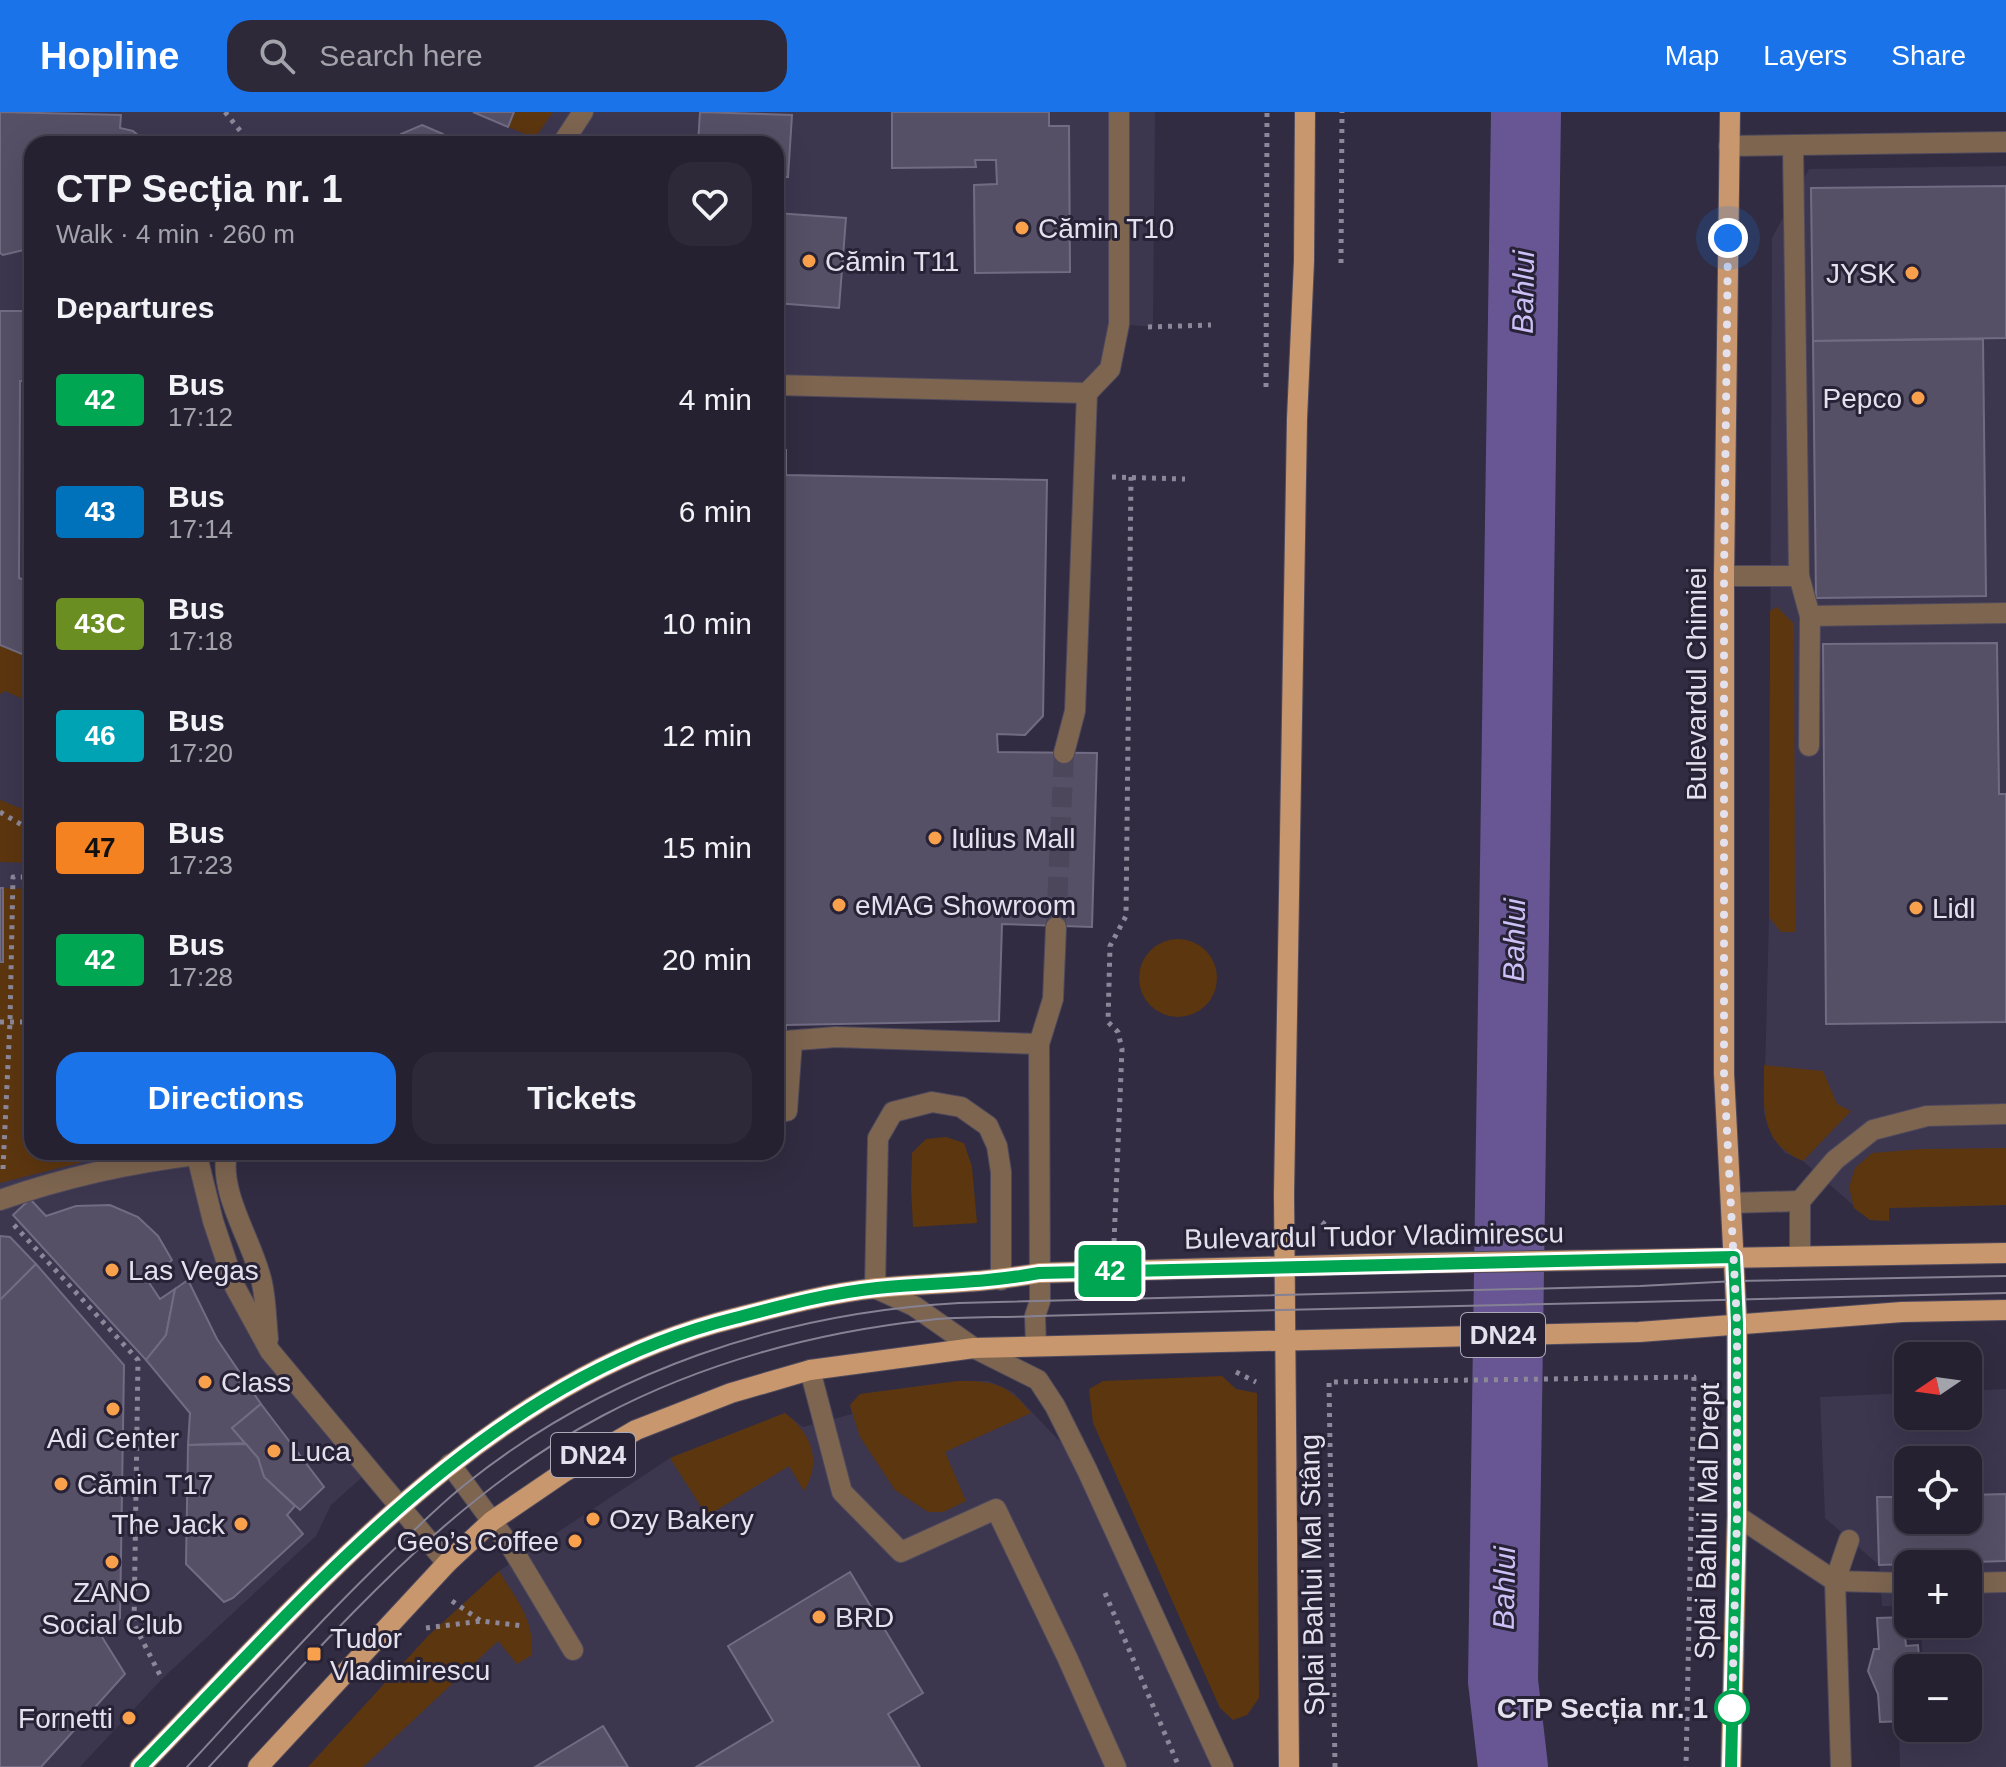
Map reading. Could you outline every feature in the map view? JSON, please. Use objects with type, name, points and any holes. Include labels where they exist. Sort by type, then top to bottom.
[{"type":"main road","points":[[1289,1767],[1284,1194],[1296,435],[1304,261],[1305,112]]},
{"type":"main road","name":"Bulevardul Chimiei","points":[[1730,112],[1724,576],[1724,1074],[1734,1257]]},
{"type":"main road","name":"Bulevardul Tudor Vladimirescu","points":[[140,1767],[341,1561],[398,1506],[450,1464],[492,1434],[606,1366],[663,1341],[731,1318],[875,1288],[1001,1280],[1039,1273],[1641,1258],[2006,1253]]},
{"type":"main road","name":"Splai Bahlui Mal Drept","points":[[1731,1767],[1737,1516],[1734,1257]]},
{"type":"main road","name":"DN24","points":[[258,1767],[447,1563],[492,1521],[564,1472],[636,1430],[731,1393],[810,1370],[974,1348],[1639,1332],[1902,1312],[2006,1310]]},
{"type":"street","points":[[567,136],[583,112]]},
{"type":"street","points":[[1064,753],[1075,711],[1087,393],[1110,369],[1119,324],[1119,112]]},
{"type":"street","points":[[1729,146],[2006,142]]},
{"type":"street","points":[[1793,146],[1799,576],[1810,616],[1809,746]]},
{"type":"street","points":[[784,385],[1087,393]]},
{"type":"street","points":[[1724,576],[1799,576]]},
{"type":"street","points":[[1810,616],[2006,613]]},
{"type":"street","points":[[1036,1346],[1035,1316],[1040,1301],[1039,1044],[1053,999],[1056,927]]},
{"type":"street","points":[[784,1111],[787,1111],[789,1041],[836,1037],[1039,1044]]},
{"type":"street","points":[[1001,1280],[1001,1172],[997,1146],[988,1126],[961,1107],[932,1102],[893,1112],[878,1138],[875,1288],[914,1306],[974,1348],[1038,1380],[1055,1406],[1087,1470],[1223,1767]]},
{"type":"street","points":[[1800,1256],[1800,1201],[1835,1160],[1873,1130],[1927,1116],[2006,1114]]},
{"type":"street","points":[[0,1200],[41,1186],[156,1160]]},
{"type":"street","points":[[198,1160],[213,1221],[235,1287],[270,1351],[447,1563]]},
{"type":"street","points":[[225,1160],[231,1193],[262,1281],[270,1351]]},
{"type":"street","points":[[1731,1203],[1800,1201]]},
{"type":"street","points":[[810,1370],[842,1492],[901,1552],[996,1509],[1116,1767]]},
{"type":"street","points":[[450,1464],[513,1550],[573,1650]]},
{"type":"street","points":[[1737,1516],[1835,1581],[1894,1583]]},
{"type":"street","points":[[1841,1767],[1835,1581],[1849,1540]]},
{"type":"street","points":[[1982,1583],[2006,1582]]},
{"type":"path","points":[[225,112],[244,136]]},
{"type":"path","points":[[1266,402],[1267,112]]},
{"type":"path","points":[[1341,263],[1342,112]]},
{"type":"path","points":[[1153,327],[1211,325]]},
{"type":"path","points":[[1114,1248],[1122,1049],[1118,1032],[1108,1022],[1109,971],[1110,946],[1126,916],[1134,478],[1185,479]]},
{"type":"path","points":[[0,812],[24,826]]},
{"type":"path","points":[[3,1172],[13,877],[24,877]]},
{"type":"path","points":[[0,1022],[24,1022]]},
{"type":"path","points":[[20,1231],[138,1360],[134,1624],[162,1679]]},
{"type":"path","name":"Splai Bahlui Mal Stâng","points":[[1335,1767],[1329,1382],[1694,1377],[1686,1767]]},
{"type":"path","points":[[1105,1593],[1179,1767]]},
{"type":"path","points":[[421,1628],[482,1621],[452,1601]]},
{"type":"shaded area","points":[[0,112],[1155,112],[1153,327],[1119,324],[1110,369],[1087,393],[784,385],[784,136],[24,136],[24,1160],[198,1160],[235,1287],[369,1471],[331,1505],[316,1536],[162,1679],[80,1767],[0,1767]]},
{"type":"shaded area","points":[[514,112],[553,112],[536,136],[508,127]]},
{"type":"shaded area","points":[[2006,166],[2006,1205],[1889,1208],[1889,1221],[1870,1220],[1803,1161],[1785,1153],[1773,1138],[1764,1113],[1769,917],[1772,238],[1809,169]]},
{"type":"shaded area","points":[[1777,607],[1794,624],[1795,932],[1781,932],[1769,917],[1770,611]]},
{"type":"shaded area","points":[[0,645],[24,655],[24,699],[5,691],[0,694]]},
{"type":"shaded area","points":[[0,800],[24,810],[24,863],[0,862]]},
{"type":"shaded area","points":[[3,888],[24,889],[24,1160],[91,1160],[0,1183],[0,962],[3,961]]},
{"type":"shaded area","points":[[1178,939],[1193,942],[1205,951],[1214,963],[1217,978],[1214,993],[1205,1005],[1193,1014],[1178,1017],[1163,1014],[1151,1005],[1142,993],[1139,978],[1142,963],[1151,951],[1163,942]]},
{"type":"shaded area","points":[[1764,1065],[1823,1071],[1837,1104],[1851,1111],[1803,1161],[1788,1153],[1771,1133],[1764,1108]]},
{"type":"shaded area","points":[[946,1137],[964,1143],[972,1167],[977,1223],[913,1227],[912,1153],[926,1139]]},
{"type":"shaded area","points":[[2006,1148],[2006,1205],[1889,1208],[1889,1221],[1870,1220],[1854,1208],[1849,1187],[1855,1168],[1872,1153]]},
{"type":"shaded area","points":[[1222,1376],[1236,1389],[1257,1393],[1259,1698],[1247,1715],[1233,1720],[1220,1708],[1093,1423],[1089,1389],[1103,1381]]},
{"type":"shaded area","points":[[958,1381],[989,1381],[1013,1392],[1087,1470],[1222,1767],[308,1767],[428,1636],[499,1571],[670,1458],[785,1413],[803,1427],[852,1414],[850,1405],[860,1394]]},
{"type":"shaded area","points":[[958,1381],[1000,1386],[1031,1413],[945,1452],[966,1501],[943,1512],[928,1512],[895,1490],[860,1437],[850,1405],[860,1394]]},
{"type":"shaded area","points":[[2006,1389],[2006,1767],[1900,1767],[1899,1742],[1982,1742],[1982,1654],[1922,1654],[1922,1638],[1982,1638],[1982,1550],[1894,1550],[1894,1606],[1882,1606],[1879,1565],[1825,1518],[1820,1397],[1894,1394],[1894,1430],[1982,1430],[1982,1390]]},
{"type":"shaded area","points":[[785,1413],[802,1430],[811,1449],[812,1469],[804,1491],[789,1466],[707,1516],[670,1458]]},
{"type":"shaded area","points":[[499,1571],[527,1620],[532,1655],[517,1664],[498,1641],[363,1767],[308,1767],[428,1636]]},
{"type":"building","points":[[0,112],[121,115],[120,128],[139,136],[24,136],[24,250],[0,253]]},
{"type":"building","points":[[473,112],[514,112],[508,127]]},
{"type":"building","name":"Cămin T11","points":[[700,112],[792,115],[788,177],[784,177],[784,136],[698,136]]},
{"type":"building","name":"Cămin T10","points":[[892,112],[1049,112],[1049,126],[1069,126],[1070,272],[975,273],[974,185],[997,184],[996,160],[975,160],[976,167],[892,168]]},
{"type":"building","points":[[422,125],[444,136],[400,136]]},
{"type":"building","points":[[2006,186],[2006,338],[1813,341],[1811,188]]},
{"type":"building","name":"Cămin T11","points":[[784,214],[846,218],[839,308],[784,304]]},
{"type":"building","points":[[0,311],[24,311],[24,381],[20,381],[19,578],[24,580],[24,655],[0,645]]},
{"type":"building","points":[[1983,339],[1986,596],[1816,598],[1813,341]]},
{"type":"building","name":"Iulius Mall","points":[[784,450],[786,475],[1047,480],[1043,716],[1025,735],[997,734],[998,752],[1097,753],[1092,927],[1002,924],[999,1021],[786,1025],[784,1072]]},
{"type":"building","name":"Lidl","points":[[1997,643],[1999,794],[2006,794],[2006,1022],[1826,1024],[1823,644]]},
{"type":"building","points":[[0,888],[3,888],[3,962],[0,962]]},
{"type":"building","name":"Las Vegas","points":[[30,1199],[46,1216],[76,1206],[110,1205],[138,1217],[158,1236],[172,1260],[148,1281],[160,1299],[175,1289],[166,1335],[146,1360],[13,1215]]},
{"type":"building","points":[[0,1236],[10,1237],[36,1264],[0,1300]]},
{"type":"building","name":"Cămin T17","points":[[36,1264],[124,1365],[120,1618],[102,1637],[125,1674],[41,1767],[0,1767],[0,1300]]},
{"type":"building","name":"Class","points":[[188,1280],[217,1339],[261,1404],[232,1428],[245,1443],[188,1445],[190,1413],[146,1360],[166,1335],[175,1289]]},
{"type":"building","name":"Luca","points":[[261,1404],[324,1487],[300,1510],[264,1477],[258,1458],[232,1428]]},
{"type":"building","name":"The Jack","points":[[246,1444],[258,1458],[264,1477],[295,1506],[287,1515],[303,1534],[233,1598],[224,1602],[186,1564],[188,1445]]},
{"type":"building","points":[[2006,1494],[2006,1561],[1982,1562],[1982,1550],[1894,1550],[1894,1565],[1879,1565],[1877,1497],[1894,1497],[1894,1534],[1982,1534],[1982,1495]]},
{"type":"building","points":[[850,1572],[923,1693],[888,1714],[920,1767],[696,1767],[773,1721],[728,1646]]},
{"type":"building","points":[[1894,1617],[1894,1638],[1905,1638],[1906,1646],[1918,1645],[1919,1654],[1894,1654],[1894,1722],[1880,1722],[1878,1694],[1868,1671],[1874,1649],[1879,1649],[1877,1618]]},
{"type":"building","points":[[603,1726],[628,1767],[535,1767]]},
{"type":"waterway","name":"Bahlui","points":[[1513,1767],[1503,1681],[1526,112]]},
{"type":"tunnel","points":[[1056,927],[1064,753]]},
{"type":"tram line","points":[[187,1767],[348,1595],[467,1483],[521,1444],[578,1409],[637,1379],[762,1335],[892,1309],[959,1303],[2006,1276]]},
{"type":"tram line","points":[[209,1767],[391,1575],[491,1488],[545,1450],[640,1397],[720,1365],[802,1342],[887,1325],[956,1318],[2006,1293]]},
{"type":"bus line","name":"42","points":[[140,1767],[341,1561],[398,1506],[450,1464],[492,1434],[606,1366],[663,1341],[731,1318],[875,1288],[1001,1280],[1039,1273],[1734,1257],[1737,1516],[1731,1767]]},
{"type":"place","name":"Cămin T10","points":[[1022,228]]},
{"type":"place","name":"Cămin T11","points":[[809,261]]},
{"type":"place","name":"JYSK","points":[[1912,273]]},
{"type":"place","name":"Pepco","points":[[1918,398]]},
{"type":"place","name":"Iulius Mall","points":[[935,838]]},
{"type":"place","name":"eMAG Showroom","points":[[839,905]]},
{"type":"place","name":"Lidl","points":[[1916,908]]},
{"type":"place","name":"Las Vegas","points":[[112,1270]]},
{"type":"place","name":"Class","points":[[205,1382]]},
{"type":"place","name":"Adi Center","points":[[113,1409]]},
{"type":"place","name":"Luca","points":[[274,1451]]},
{"type":"place","name":"Cămin T17","points":[[61,1484]]},
{"type":"place","name":"Ozy Bakery","points":[[593,1519]]},
{"type":"place","name":"The Jack","points":[[241,1524]]},
{"type":"place","name":"Geo’s Coffee","points":[[575,1541]]},
{"type":"place","name":"ZANO Social Club","points":[[112,1562]]},
{"type":"place","name":"BRD","points":[[819,1617]]},
{"type":"place","name":"Tudor Vladimirescu","points":[[314,1654]]},
{"type":"place","name":"CTP Secția nr. 1","points":[[1732,1708]]},
{"type":"place","name":"Fornetti","points":[[129,1718]]},
{"type":"route","points":[[1728,238],[1724,1074],[1737,1323],[1737,1516],[1732,1708]]}]
